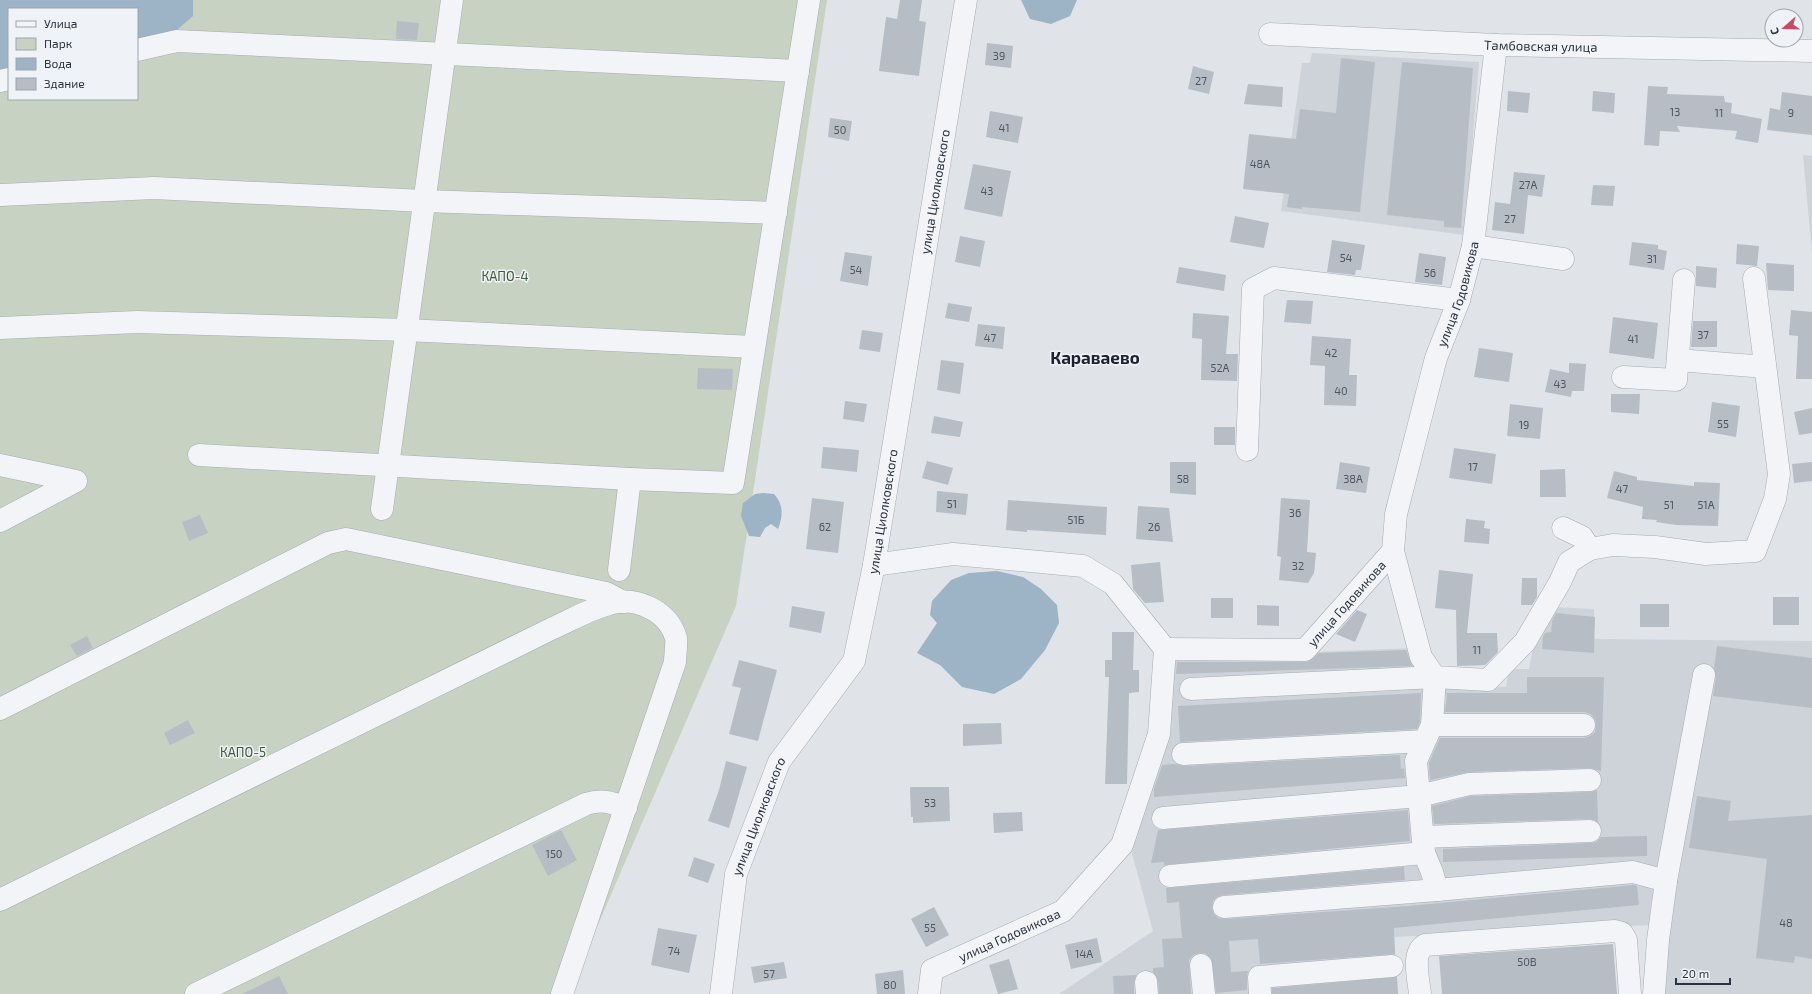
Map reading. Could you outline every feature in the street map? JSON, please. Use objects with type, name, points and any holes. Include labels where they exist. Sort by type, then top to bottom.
[{"type":"street","points":[[382,509],[452,0]]},
{"type":"street","points":[[199,455],[630,479],[733,483],[809,0]]},
{"type":"street","name":"улица Циолковского","points":[[721,994],[736,874],[780,762],[854,661],[874,565],[966,0]]},
{"type":"street","name":"Тамбовская улица","points":[[1270,34],[1496,45],[1812,51]]},
{"type":"street","points":[[138,50],[177,41],[798,71]]},
{"type":"street","name":"улица Годовикова","points":[[929,994],[932,970],[1063,911],[1122,845],[1159,734],[1165,649],[1305,650],[1393,551],[1396,514],[1436,358],[1459,300],[1472,246],[1496,45]]},
{"type":"street","points":[[0,195],[154,188],[424,201],[776,213]]},
{"type":"street","points":[[1472,246],[1564,259]]},
{"type":"street","points":[[1246,450],[1253,289],[1274,278],[1459,300]]},
{"type":"street","points":[[1191,689],[1435,677],[1488,680],[1525,642],[1560,582],[1569,562],[1590,549],[1613,545],[1655,547],[1706,554],[1755,551],[1775,499],[1779,474],[1754,278]]},
{"type":"street","points":[[1623,377],[1676,380],[1684,280]]},
{"type":"street","points":[[0,328],[137,322],[406,330],[754,347]]},
{"type":"street","points":[[1678,360],[1765,367]]},
{"type":"street","points":[[0,465],[76,482],[0,521]]},
{"type":"street","points":[[619,570],[630,479]]},
{"type":"street","points":[[1563,528],[1582,537],[1590,549]]},
{"type":"street","points":[[0,708],[328,543],[338,540],[346,539],[606,593],[623,602]]},
{"type":"street","points":[[1393,551],[1421,656],[1435,677],[1428,733],[1416,761],[1424,845],[1437,890]]},
{"type":"street","points":[[874,565],[952,554],[1083,566],[1113,584],[1165,649]]},
{"type":"street","points":[[0,900],[474,666],[609,604],[623,602],[639,604],[654,610],[668,620],[676,638],[675,662],[562,994]]},
{"type":"street","points":[[1654,994],[1658,940],[1666,881],[1704,674]]},
{"type":"street","points":[[1183,754],[1428,733],[1584,725]]},
{"type":"street","points":[[1163,818],[1419,796],[1469,784],[1590,780]]},
{"type":"street","points":[[196,994],[586,804],[598,800],[612,802],[626,808]]},
{"type":"street","points":[[1170,876],[1424,845],[1590,831]]},
{"type":"street","points":[[1224,907],[1437,890],[1633,872],[1666,881]]},
{"type":"street","points":[[1420,994],[1417,956],[1425,945],[1615,931],[1622,933],[1626,940],[1630,994]]},
{"type":"street","points":[[1201,966],[1204,994]]},
{"type":"street","points":[[1260,994],[1259,976],[1392,966]]},
{"type":"shaded area","points":[[1312,53],[1479,62],[1465,235],[1281,211],[1302,63],[1310,63]]},
{"type":"shaded area","points":[[1803,155],[1812,156],[1812,253]]},
{"type":"shaded area","points":[[1553,607],[1594,609],[1594,639],[1812,641],[1812,994],[1656,994],[1650,925],[1394,937],[1398,994],[1059,994],[1153,931],[1131,850],[1167,658],[1413,648],[1433,684],[1506,687],[1509,669],[1529,669],[1537,627]]},
{"type":"green space","points":[[0,0],[827,0],[736,606],[568,994],[0,994]]},
{"type":"water","points":[[0,0],[193,0],[193,16],[177,30],[138,40],[138,8],[8,8],[8,70],[0,72]]},
{"type":"water","points":[[1021,0],[1077,0],[1070,16],[1051,24],[1030,19]]},
{"type":"water","points":[[755,494],[774,494],[780,502],[782,515],[780,524],[778,529],[771,524],[765,528],[760,537],[749,536],[741,516],[743,503]]},
{"type":"water","points":[[997,571],[1023,577],[1041,589],[1057,605],[1059,623],[1045,650],[1021,679],[994,694],[962,687],[940,665],[917,653],[937,623],[930,615],[932,601],[951,580],[969,573]]},
{"type":"building","points":[[900,0],[922,0],[919,21],[926,22],[919,76],[879,71],[886,17],[897,19]]},
{"type":"building","points":[[397,21],[419,23],[417,40],[396,39]]},
{"type":"building","points":[[987,43],[1013,46],[1011,68],[985,65]]},
{"type":"building","points":[[1341,58],[1375,62],[1360,212],[1287,207],[1289,194],[1243,189],[1249,134],[1296,139],[1300,109],[1336,113]]},
{"type":"building","points":[[1402,62],[1473,68],[1461,228],[1444,227],[1444,221],[1387,215]]},
{"type":"building","points":[[1193,66],[1214,72],[1209,94],[1188,89]]},
{"type":"building","points":[[1248,84],[1283,87],[1282,107],[1244,104]]},
{"type":"building","points":[[1648,86],[1668,87],[1667,94],[1724,96],[1725,102],[1732,103],[1731,113],[1762,119],[1758,143],[1735,139],[1737,131],[1677,126],[1680,132],[1660,131],[1659,146],[1644,145]]},
{"type":"building","points":[[1508,91],[1530,93],[1528,113],[1507,111]]},
{"type":"building","points":[[1593,91],[1615,93],[1614,113],[1592,111]]},
{"type":"building","points":[[1782,92],[1812,96],[1812,135],[1767,130],[1770,108],[1780,110]]},
{"type":"building","points":[[990,111],[1023,117],[1018,143],[986,137]]},
{"type":"building","points":[[830,118],[852,121],[849,141],[828,137]]},
{"type":"building","points":[[973,164],[1011,171],[1002,217],[964,209]]},
{"type":"building","points":[[1514,172],[1545,175],[1542,197],[1528,195],[1524,234],[1492,230],[1495,202],[1510,204]]},
{"type":"building","points":[[1593,185],[1615,186],[1613,206],[1591,205]]},
{"type":"building","points":[[1235,216],[1269,223],[1264,248],[1230,242]]},
{"type":"building","points":[[960,236],[985,241],[980,267],[955,262]]},
{"type":"building","points":[[1332,240],[1365,245],[1361,270],[1356,270],[1355,275],[1327,272]]},
{"type":"building","points":[[1632,242],[1658,245],[1658,249],[1667,251],[1664,270],[1629,265]]},
{"type":"building","points":[[1737,244],[1759,246],[1757,266],[1736,264]]},
{"type":"building","points":[[845,252],[872,256],[868,286],[840,281]]},
{"type":"building","points":[[1419,253],[1446,257],[1442,285],[1415,282]]},
{"type":"building","points":[[1766,263],[1794,265],[1794,291],[1768,290]]},
{"type":"building","points":[[1696,266],[1717,268],[1716,288],[1696,286]]},
{"type":"building","points":[[1179,267],[1226,275],[1224,291],[1176,283]]},
{"type":"building","points":[[1287,300],[1313,301],[1311,324],[1284,322]]},
{"type":"building","points":[[948,303],[972,307],[969,322],[945,318]]},
{"type":"building","points":[[1791,310],[1812,312],[1812,379],[1796,379],[1798,336],[1789,335]]},
{"type":"building","points":[[1193,313],[1229,316],[1226,354],[1238,354],[1237,381],[1201,380],[1202,339],[1192,338]]},
{"type":"building","points":[[1613,317],[1658,323],[1654,359],[1609,353]]},
{"type":"building","points":[[1693,321],[1717,321],[1717,347],[1691,347]]},
{"type":"building","points":[[978,324],[1005,327],[1003,349],[975,346]]},
{"type":"building","points":[[862,330],[883,333],[880,352],[859,349]]},
{"type":"building","points":[[1312,336],[1351,339],[1349,375],[1357,375],[1356,406],[1324,405],[1325,366],[1310,365]]},
{"type":"building","points":[[1479,348],[1513,353],[1509,382],[1474,377]]},
{"type":"building","points":[[941,360],[964,363],[960,394],[937,390]]},
{"type":"building","points":[[1569,363],[1586,364],[1584,391],[1572,391],[1571,397],[1545,392],[1550,369],[1569,373]]},
{"type":"building","points":[[698,368],[733,369],[732,390],[697,389]]},
{"type":"building","points":[[1611,394],[1640,394],[1639,414],[1611,412]]},
{"type":"building","points":[[845,401],[867,404],[864,422],[843,419]]},
{"type":"building","points":[[1712,402],[1740,406],[1736,437],[1708,432]]},
{"type":"building","points":[[1510,404],[1543,408],[1540,439],[1507,436]]},
{"type":"building","points":[[1812,408],[1812,433],[1799,435],[1794,412]]},
{"type":"building","points":[[934,416],[963,422],[960,437],[931,433]]},
{"type":"building","points":[[1214,427],[1235,427],[1235,445],[1214,445]]},
{"type":"building","points":[[823,447],[859,450],[857,472],[821,468]]},
{"type":"building","points":[[1454,448],[1496,454],[1492,484],[1449,478]]},
{"type":"building","points":[[927,461],[953,468],[948,485],[922,478]]},
{"type":"building","points":[[1170,462],[1196,462],[1196,495],[1170,493]]},
{"type":"building","points":[[1340,462],[1370,467],[1366,493],[1336,489]]},
{"type":"building","points":[[1812,462],[1812,481],[1794,483],[1792,464]]},
{"type":"building","points":[[1565,469],[1566,497],[1540,497],[1540,470]]},
{"type":"building","points":[[1614,471],[1637,477],[1637,480],[1694,486],[1694,482],[1720,483],[1718,526],[1676,525],[1656,522],[1657,520],[1642,519],[1643,507],[1607,498]]},
{"type":"building","points":[[937,491],[968,494],[966,515],[936,512]]},
{"type":"building","points":[[812,498],[844,502],[838,553],[806,549]]},
{"type":"building","points":[[1281,498],[1310,500],[1307,552],[1316,553],[1314,573],[1308,583],[1279,580],[1281,557],[1277,556]]},
{"type":"building","points":[[1008,500],[1107,507],[1106,535],[1006,530]]},
{"type":"building","points":[[1138,506],[1169,508],[1173,542],[1136,539]]},
{"type":"building","points":[[200,515],[208,533],[189,541],[182,522]]},
{"type":"building","points":[[1466,519],[1485,521],[1484,528],[1490,529],[1489,544],[1464,542]]},
{"type":"building","points":[[1160,562],[1164,602],[1145,603],[1133,589],[1131,565]]},
{"type":"building","points":[[1439,570],[1473,574],[1467,633],[1497,633],[1498,652],[1485,665],[1457,666],[1456,610],[1435,608]]},
{"type":"building","points":[[1522,578],[1537,578],[1537,597],[1532,605],[1521,605]]},
{"type":"building","points":[[1773,597],[1799,597],[1799,625],[1773,625]]},
{"type":"building","points":[[1211,598],[1233,598],[1233,618],[1211,618]]},
{"type":"building","points":[[1640,604],[1669,604],[1669,627],[1640,627]]},
{"type":"building","points":[[1257,605],[1279,606],[1279,626],[1257,625]]},
{"type":"building","points":[[792,606],[825,612],[821,633],[789,627]]},
{"type":"building","points":[[1357,610],[1367,614],[1355,642],[1336,634]]},
{"type":"building","points":[[1556,613],[1595,617],[1594,653],[1542,649],[1543,637],[1545,633],[1551,632],[1552,621]]},
{"type":"building","points":[[1112,632],[1134,632],[1133,670],[1139,670],[1139,692],[1129,693],[1127,784],[1105,784],[1109,677],[1105,677],[1105,660],[1112,660]]},
{"type":"building","points":[[87,636],[93,648],[77,656],[70,645]]},
{"type":"building","points":[[1717,646],[1812,658],[1812,708],[1713,696],[1716,677],[1714,668]]},
{"type":"building","points":[[1406,650],[1412,666],[1176,674],[1177,662],[1305,662],[1310,661],[1319,653]]},
{"type":"building","points":[[739,660],[777,670],[758,741],[729,734],[741,688],[732,686]]},
{"type":"building","points":[[1527,677],[1604,677],[1601,771],[1590,768],[1469,772],[1430,780],[1429,763],[1440,738],[1584,738],[1595,732],[1595,719],[1591,714],[1584,712],[1445,712],[1447,693],[1527,693]]},
{"type":"building","points":[[1421,693],[1420,722],[1417,729],[1180,742],[1178,706]]},
{"type":"building","points":[[188,720],[195,733],[170,745],[164,733]]},
{"type":"building","points":[[1001,723],[1002,744],[963,746],[963,724]]},
{"type":"building","points":[[1400,755],[1401,769],[1404,768],[1405,778],[1154,797],[1154,789],[1162,765],[1175,764],[1184,766]]},
{"type":"building","points":[[726,761],[747,767],[729,828],[708,821],[719,790]]},
{"type":"building","points":[[910,787],[949,787],[950,821],[913,823],[913,817],[911,817]]},
{"type":"building","points":[[1597,790],[1598,822],[1590,819],[1434,824],[1432,806],[1471,796],[1590,792]]},
{"type":"building","points":[[1697,796],[1731,801],[1728,821],[1812,815],[1812,959],[1795,956],[1794,963],[1756,958],[1767,859],[1689,848]]},
{"type":"building","points":[[1408,810],[1410,841],[1164,865],[1164,862],[1151,863],[1158,830]]},
{"type":"building","points":[[1022,812],[1023,831],[994,833],[993,813]]},
{"type":"building","points":[[561,830],[577,860],[548,876],[532,845]]},
{"type":"building","points":[[1647,836],[1647,856],[1443,862],[1443,849],[1590,843],[1596,842],[1601,837]]},
{"type":"building","points":[[694,857],[715,864],[708,883],[688,876]]},
{"type":"building","points":[[1404,867],[1405,880],[1223,895],[1217,897],[1213,901],[1212,908],[1214,914],[1218,918],[1225,919],[1408,906],[1634,885],[1637,886],[1639,905],[1394,928],[1395,954],[1260,964],[1258,939],[1229,941],[1231,972],[1248,971],[1247,990],[1216,993],[1211,958],[1206,954],[1200,953],[1193,955],[1189,960],[1191,994],[1159,994],[1158,981],[1153,972],[1153,968],[1164,967],[1162,939],[1182,938],[1179,902],[1167,903],[1166,888]]},
{"type":"building","points":[[934,907],[949,935],[926,947],[911,919]]},
{"type":"building","points":[[658,928],[697,935],[689,973],[651,965]]},
{"type":"building","points":[[1097,938],[1102,962],[1071,969],[1065,945]]},
{"type":"building","points":[[1613,944],[1617,994],[1442,994],[1439,956]]},
{"type":"building","points":[[1009,959],[1018,989],[998,994],[989,965]]},
{"type":"building","points":[[784,962],[787,978],[754,983],[751,967]]},
{"type":"building","points":[[903,970],[905,994],[877,994],[875,974]]},
{"type":"building","points":[[1136,975],[1134,994],[1114,994],[1113,976]]},
{"type":"building","points":[[279,976],[288,994],[242,994]]},
{"type":"building","points":[[1397,977],[1398,994],[1272,994],[1272,988]]},
{"type":"district","name":"Караваево","points":[[1095,357]]},
{"type":"park label","name":"КАПО-4","points":[[505,276]]},
{"type":"park label","name":"КАПО-5","points":[[243,752]]}]
